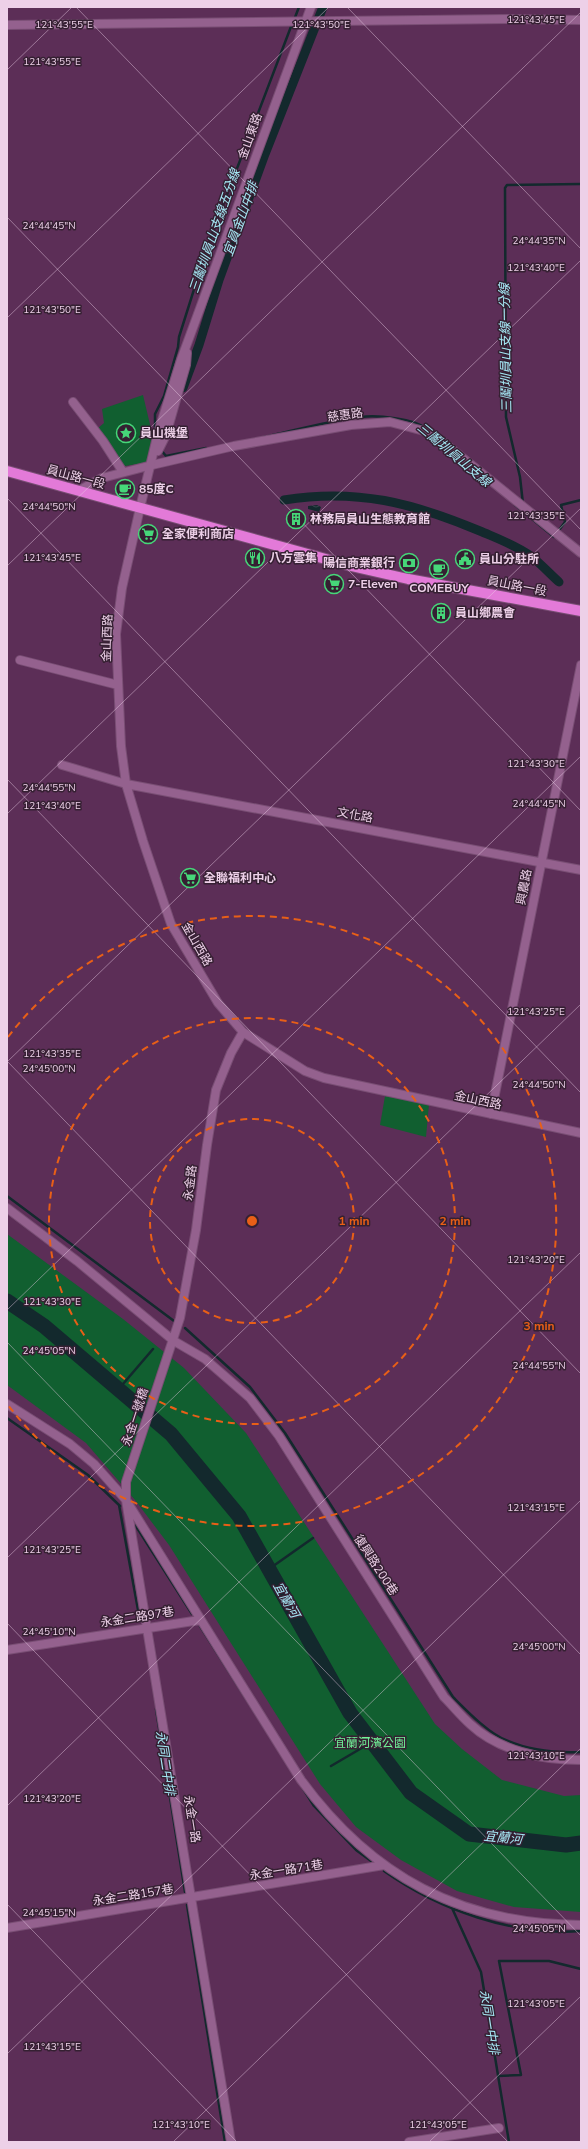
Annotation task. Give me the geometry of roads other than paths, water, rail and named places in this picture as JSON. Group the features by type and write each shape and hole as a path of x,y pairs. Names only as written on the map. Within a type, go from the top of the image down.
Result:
{"main road":[{"name":"員山路一段","path":"7,472 351,566 581,611"}],"street":[{"name":"金山東路","path":"140,508 152,465 158,433 188,341 312,7"},
{"path":"7,25 506,19 581,20"},
{"path":"73,402 103,441 123,472"},
{"name":"慈惠路","path":"78,491 102,478 234,446 351,425 390,422 424,431 444,443 581,553"},
{"name":"金山西路","path":"140,508 122,588 116,634 121,746 126,784 171,924 218,1003 243,1032 305,1071 324,1078 581,1133"},
{"path":"20,660 118,685"},
{"name":"興農路","path":"491,1114 581,665"},
{"name":"文化路","path":"62,765 126,784 262,811 581,870"},
{"name":"永金路","path":"166,1360 174,1340 190,1266 216,1090 243,1032"},
{"name":"復興路200巷","path":"7,1208 77,1261 174,1340 205,1359 250,1398 279,1436 444,1697 470,1725 504,1746 538,1757 581,1760"},
{"name":"永金一號橋","path":"126,1500 126,1482 166,1360"},
{"path":"7,1404 70,1444 94,1464 126,1500 301,1780 316,1801 350,1837 384,1865 436,1896 472,1910 508,1919 548,1925 581,1925"},
{"name":"永金一路","path":"126,1500 148,1627 231,2142"},
{"name":"永金二路97巷","path":"7,1650 200,1620"},
{"name":"永金一路71巷","path":"192,1898 384,1865"},
{"name":"永金二路157巷","path":"7,1928 192,1898"},
{"path":"409,2142 499,2128"}],"water":[{"path":"317,505 321,507 319,512 308,509 308,506"}],"waterway":[{"name":"三鬮圳員山支線五分線","path":"294,20 299,7"},
{"name":"宜員金山中排","path":"183,388 199,345 219,280 265,154 323,7"},
{"name":"三鬮圳員山支線五分線","path":"155,433 155,414 164,396 178,347 179,337 209,242 292,24"},
{"name":"三鬮圳員山支線一分線","path":"523,504 520,477 506,417 505,188 507,185 581,184"},
{"name":"三鬮圳員山支線","path":"264,437 312,426 368,416 405,420 421,425 426,429"},
{"name":"三鬮圳員山支線","path":"161,450 166,456 206,448"},
{"path":"284,500 336,496 360,497 384,500 408,506 455,521 507,542 526,553 559,582"},
{"name":"三鬮圳員山支線","path":"515,505 554,537 565,522 561,505 581,500"},
{"path":"7,1196 174,1321"},
{"name":"宜蘭河","path":"7,1301 44,1326 171,1434 239,1516 350,1713 411,1793 469,1834 566,1845 581,1843"},
{"path":"185,1328 250,1387 285,1433 453,1697 486,1728 501,1738 526,1747 544,1751 581,1752"},
{"path":"123,1384 153,1349"},
{"path":"7,1418 88,1475 120,1506"},
{"name":"永同二中排","path":"119,1505 140,1621"},
{"path":"132,1520 192,1614"},
{"path":"269,1569 313,1538"},
{"path":"200,1626 314,1806 356,1850 371,1861"},
{"name":"永同二中排","path":"156,1709 185,1892"},
{"path":"331,1766 372,1742"},
{"path":"384,1871 428,1898 478,1918 529,1929 581,1931"},
{"name":"永同二中排","path":"187,1905 225,2142"},
{"name":"永同一中排","path":"452,1908 481,1972 509,2142"},
{"path":"498,2076 521,2075 499,1961 549,1961 581,1969"}],"place":[{"name":"員山機堡","path":"126,433"},
{"name":"85度C","path":"125,489"},
{"name":"林務局員山生態教育館","path":"296,519"},
{"name":"全家便利商店","path":"148,534"},
{"name":"八方雲集","path":"255,558"},
{"name":"員山分駐所","path":"465,559"},
{"name":"陽信商業銀行","path":"409,563"},
{"name":"COMEBUY","path":"439,569"},
{"name":"7-Eleven","path":"334,584"},
{"name":"員山鄉農會","path":"441,613"},
{"name":"全聯福利中心","path":"190,878"}],"park label":[{"name":"宜蘭河濱公園","path":"370,1743"}]}
